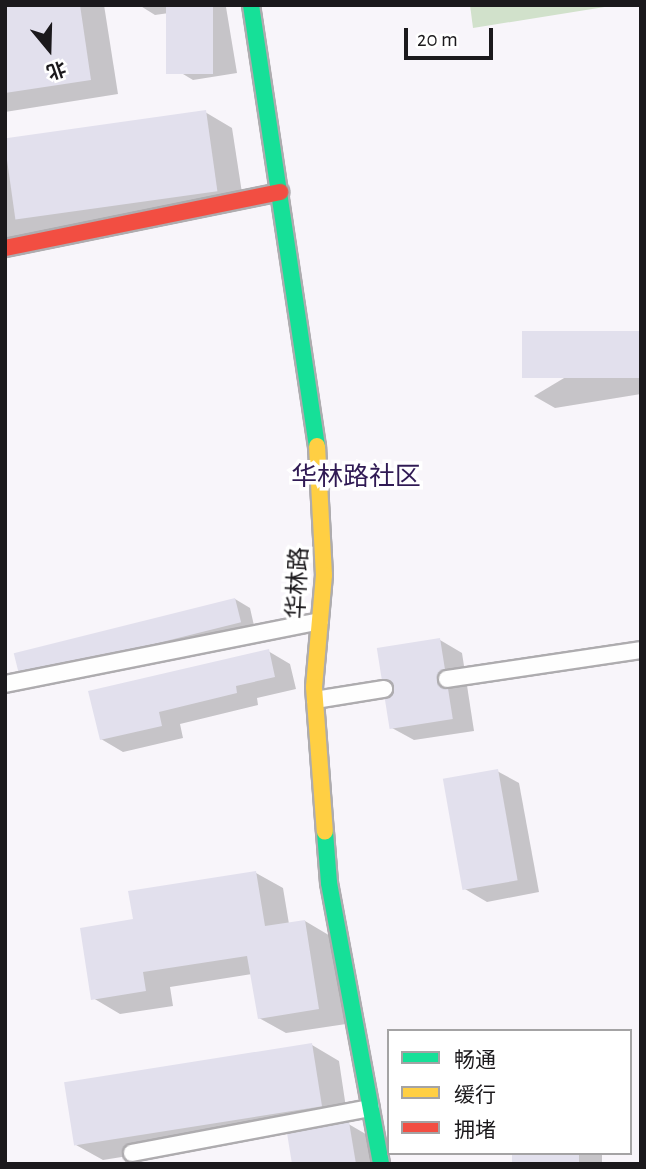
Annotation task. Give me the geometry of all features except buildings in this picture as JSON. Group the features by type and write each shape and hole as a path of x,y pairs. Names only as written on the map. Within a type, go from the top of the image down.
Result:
{"street":[{"name":"华林路","path":"251,5 316,429 324,516 315,700 329,883 381,1164"},
{"path":"5,248 280,192"}],"lane":[{"path":"5,684 320,621"},
{"path":"447,679 641,650"},
{"path":"315,700 384,689"},
{"path":"132,1153 371,1108"}],"green space":[{"path":"470,5 617,5 473,28"}],"traffic: fast":[{"path":"251,5 317,446"},
{"path":"325,832 329,883 381,1164"}],"traffic: slow":[{"path":"317,446 324,575 314,687 325,832"}],"traffic: jam":[{"path":"5,248 280,192"}],"district":[{"name":"华林路社区","path":"356,478"}]}
